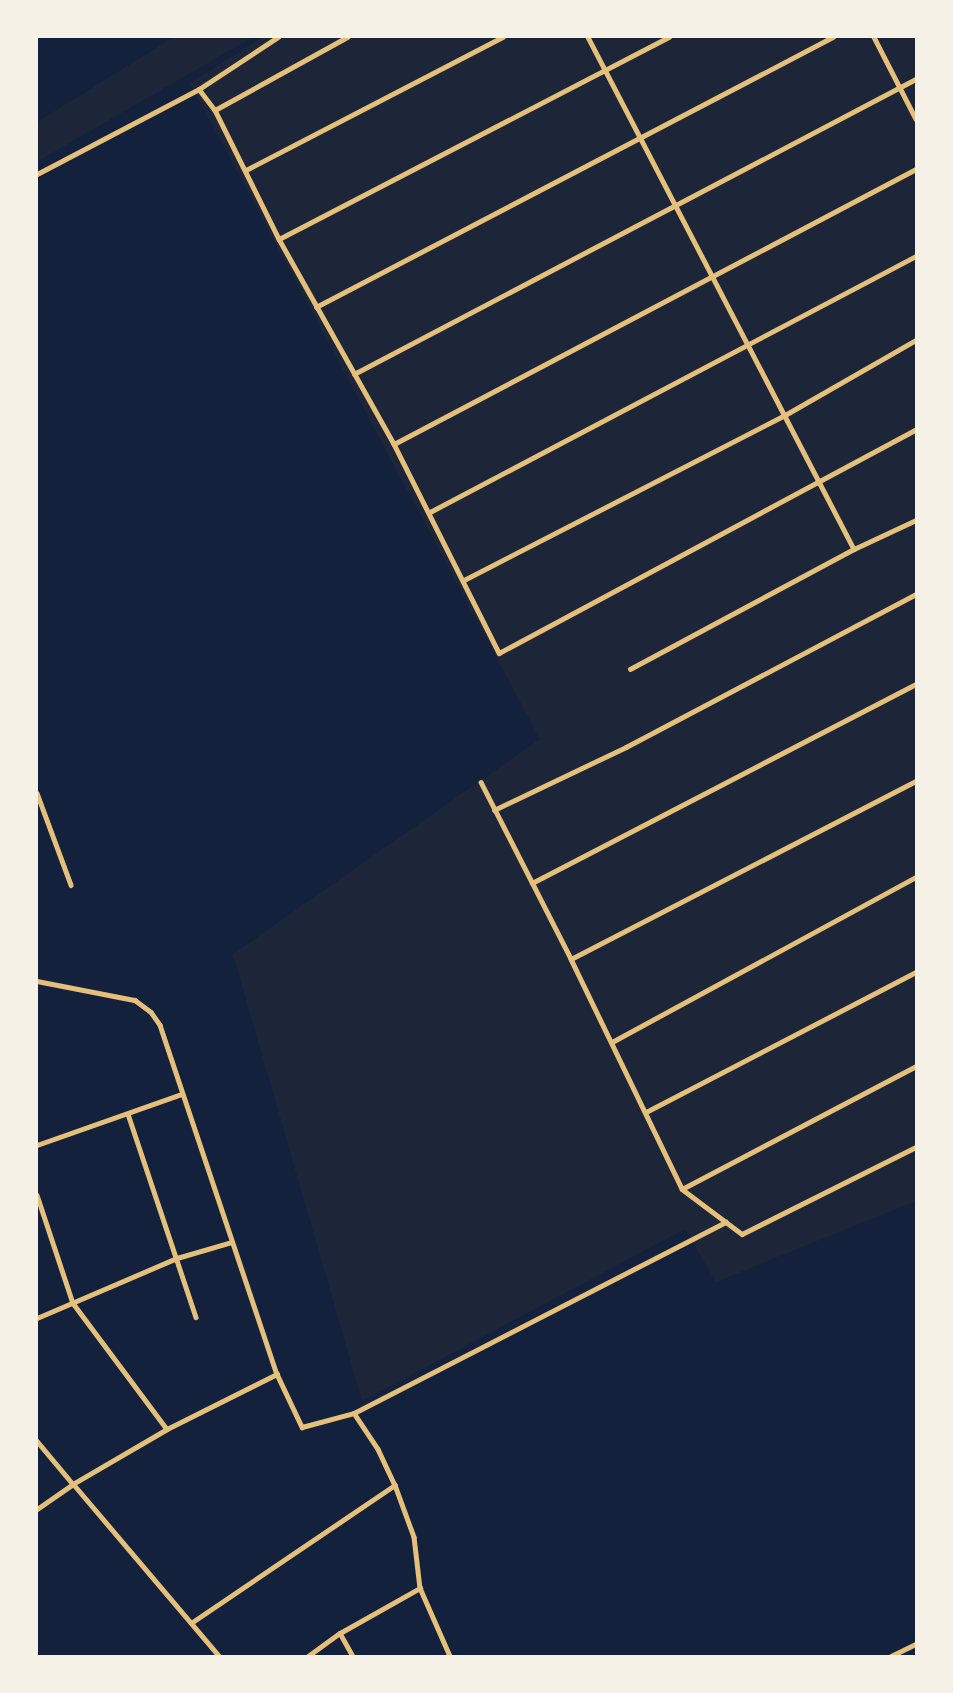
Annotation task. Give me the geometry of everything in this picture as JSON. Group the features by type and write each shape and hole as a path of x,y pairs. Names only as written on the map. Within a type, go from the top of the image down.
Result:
{"main road":[{"path":"37,174 199,89 278,37"},
{"path":"37,1509 73,1484 219,1656"}],"street":[{"path":"215,110 347,37"},
{"path":"246,170 503,37"},
{"path":"588,37 854,549"},
{"path":"279,239 669,37"},
{"path":"316,307 833,37"},
{"path":"873,37 916,119"},
{"path":"354,374 916,79"},
{"path":"199,89 215,110 279,239 394,443 499,653 822,483 916,429"},
{"path":"394,443 711,274 916,169"},
{"path":"430,512 916,256"},
{"path":"464,580 785,415 916,340"},
{"path":"630,669 854,549 916,520"},
{"path":"494,810 626,747 916,594"},
{"path":"532,883 916,684"},
{"path":"572,959 916,781"},
{"path":"481,782 572,959 682,1189 742,1234 916,1147"},
{"path":"37,793 71,885"},
{"path":"612,1042 916,877"},
{"path":"646,1112 916,972"},
{"path":"37,981 135,1000 151,1012 160,1025 277,1374 302,1427 354,1413 726,1222"},
{"path":"682,1189 916,1066"},
{"path":"37,1145 182,1094"},
{"path":"128,1114 196,1317"},
{"path":"37,1195 73,1303 167,1429"},
{"path":"37,1318 177,1258 232,1242"},
{"path":"37,1441 73,1484 167,1429 277,1374"},
{"path":"354,1413 378,1449 395,1485 414,1537 420,1588 450,1656"},
{"path":"191,1623 395,1485"},
{"path":"308,1656 340,1633 420,1588"},
{"path":"340,1633 353,1656"},
{"path":"891,1656 916,1644"}],"shaded area":[{"path":"174,37 253,37 38,161 37,122"},
{"path":"263,37 916,37 916,1201 716,1282 685,1229 362,1401 233,954 540,739 190,83"}]}
